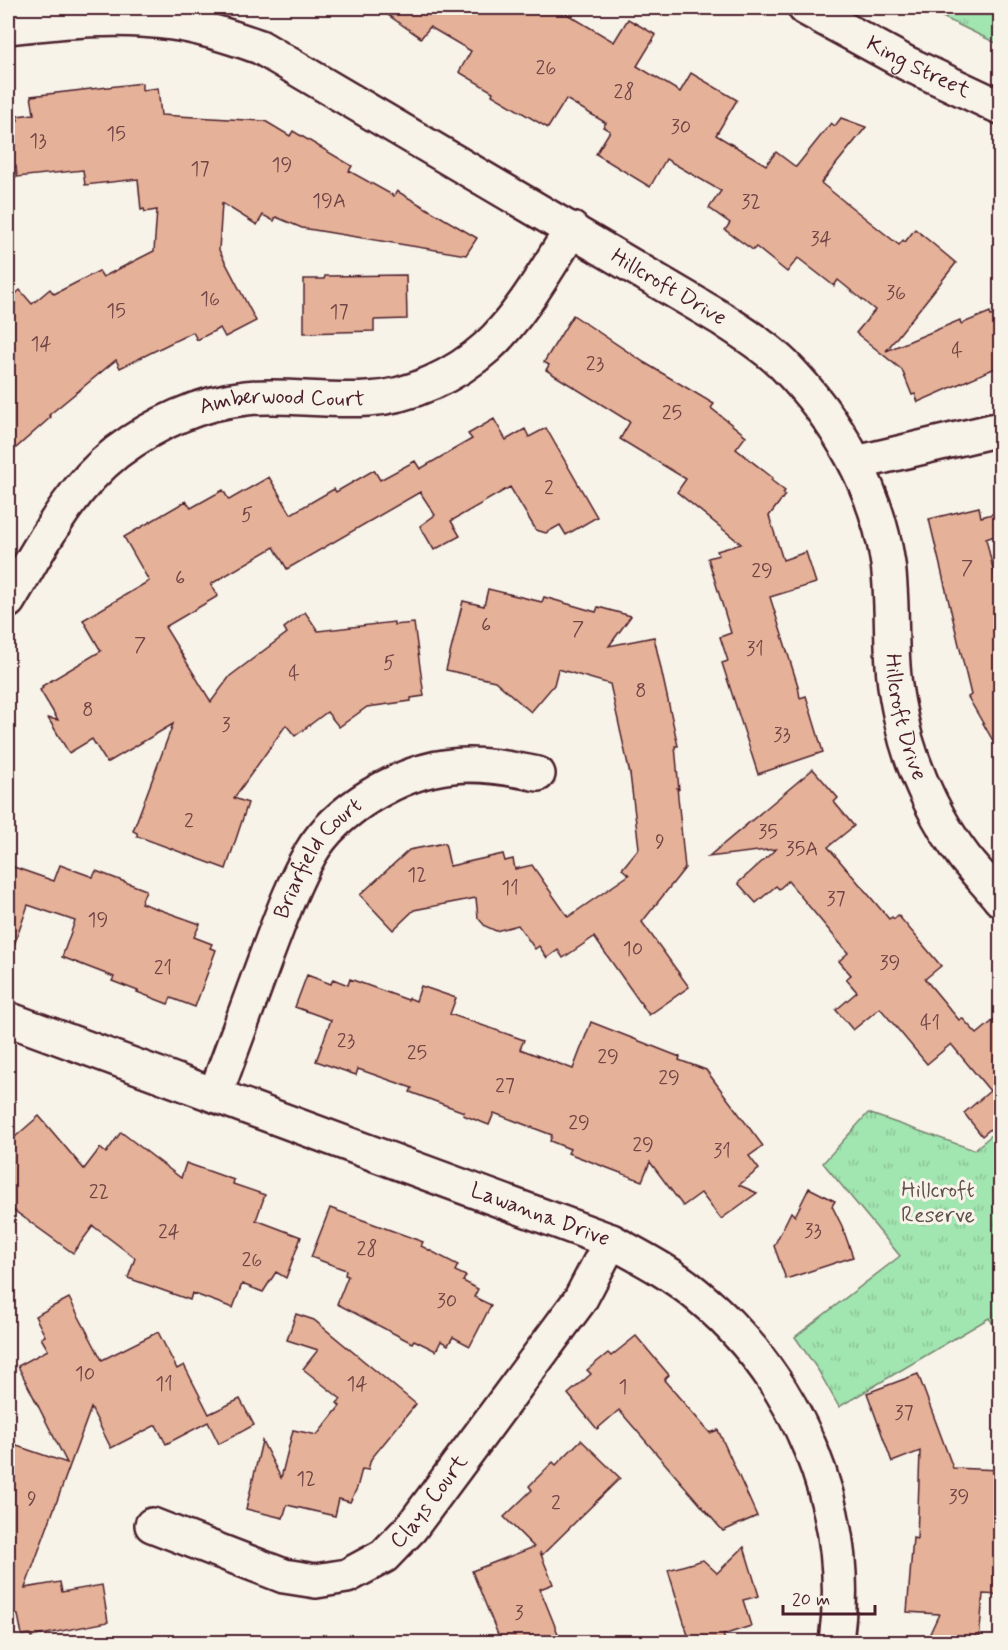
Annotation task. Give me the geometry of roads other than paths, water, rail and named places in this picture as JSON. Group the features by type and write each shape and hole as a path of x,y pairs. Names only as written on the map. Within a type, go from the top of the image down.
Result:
{"street":[{"name":"King Street","path":"805,8 906,63 1000,107"},
{"name":"Hillcroft Drive","path":"8,27 109,19 142,19 174,23 218,33 260,47 722,319 754,340 783,364 819,405 839,433 856,463 879,523 888,563 894,678 907,741 921,782 940,819 964,857 1000,899"},
{"name":"Amberwood Court","path":"8,601 78,489 116,453 138,438 187,412 214,403 271,396 369,399 407,391 441,379 471,360 503,329 531,292 572,229"},
{"path":"856,463 1000,429"},
{"name":"Briarfield Court","path":"215,1095 292,889 311,852 344,814 396,782 442,768 496,766 538,774"},
{"name":"Lawanna Drive","path":"8,1019 611,1241 656,1265 696,1294 756,1354 777,1382 807,1440 828,1497 835,1532 840,1596 836,1642"},
{"name":"Clays Court","path":"152,1525 284,1576 315,1581 347,1576 384,1556 411,1527 580,1300 611,1241"}],"park label":[{"name":"Hillcroft Reserve","path":"938,1204"}]}
